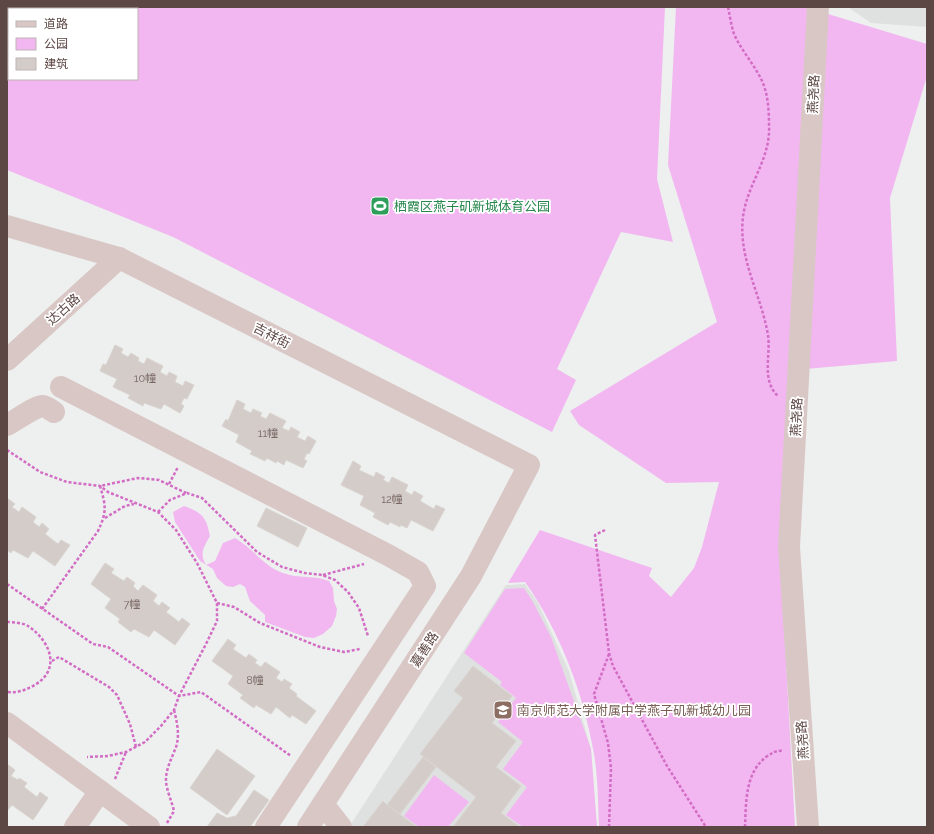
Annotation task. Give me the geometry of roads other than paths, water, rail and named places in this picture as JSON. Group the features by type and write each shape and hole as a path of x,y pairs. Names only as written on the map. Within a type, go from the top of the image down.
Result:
{"street":[{"name":"燕尧路","path":"808,827 789,547 818,7"},
{"name":"吉祥街","path":"7,226 119,258 529,465"},
{"name":"达古路","path":"7,360 119,258"},
{"path":"61,387 388,555 418,572 425,586 266,827"},
{"path":"7,425 20,419 36,406 42,406 54,412"},
{"name":"嘉善路","path":"308,827 471,576 529,465"},
{"path":"7,723 149,827"},
{"path":"75,827 108,797"},
{"path":"323,804 341,827"}],"place":[{"name":"栖霞区燕子矶新城体育公园","path":"380,206"},
{"name":"南京师范大学附属中学燕子矶新城幼儿园","path":"503,710"}]}
